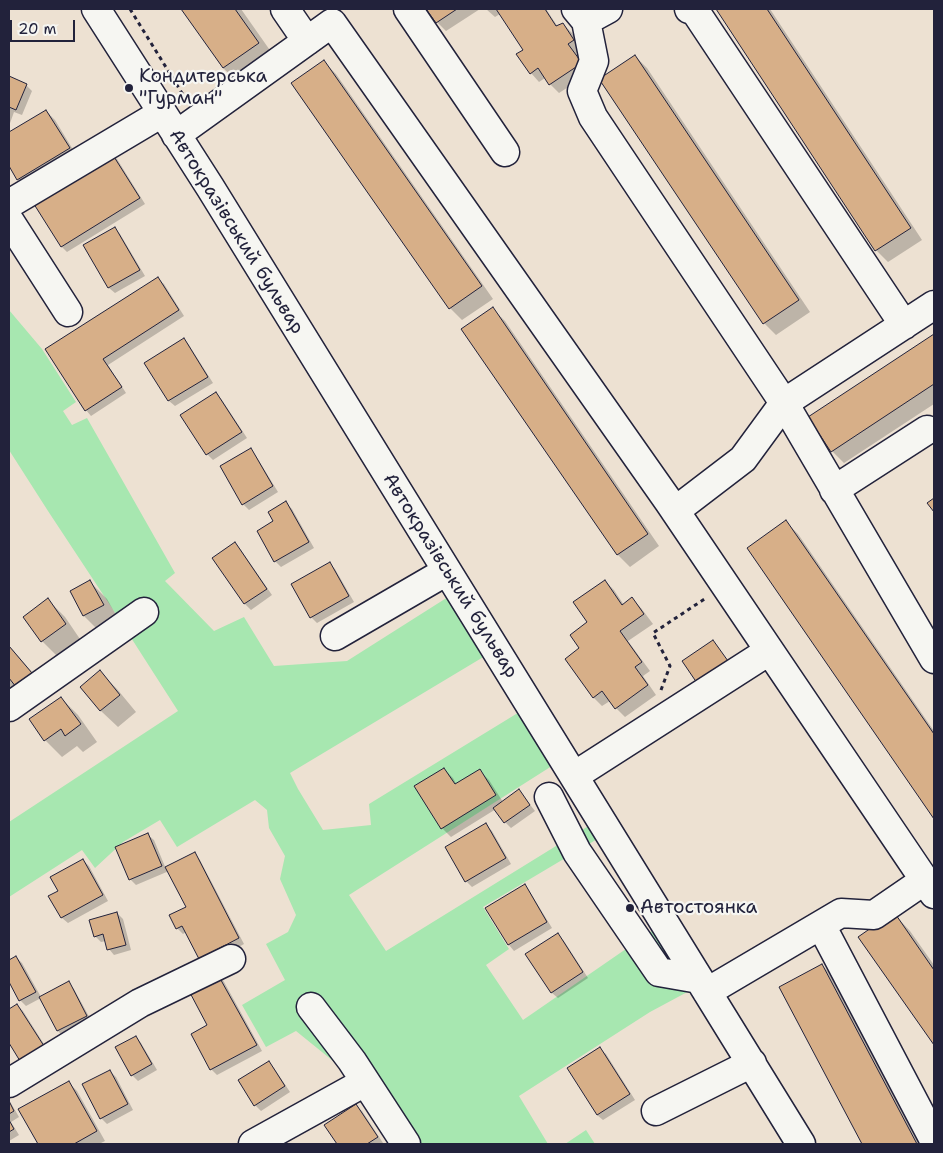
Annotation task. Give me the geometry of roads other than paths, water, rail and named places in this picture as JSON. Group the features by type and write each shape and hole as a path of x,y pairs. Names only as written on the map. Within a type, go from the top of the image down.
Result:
{"street":[{"name":"Автокразівський бульвар","path":"96,9 162,112 802,1144"},
{"path":"286,9 307,41"},
{"path":"408,9 505,152"},
{"path":"689,9 695,11 904,325"},
{"path":"590,13 594,61 582,91 593,117 784,403 934,658"},
{"path":"176,135 307,41 338,16 929,887 874,915 841,913 703,986 659,972 576,852 549,797"},
{"path":"9,204 162,112"},
{"path":"9,220 68,312"},
{"path":"675,512 743,459 784,403 934,305"},
{"path":"834,490 927,430"},
{"path":"335,636 447,571"},
{"path":"9,707 144,612"},
{"path":"574,776 769,651"},
{"path":"821,925 934,1140"},
{"path":"9,1083 140,1003 231,960"},
{"path":"311,1008 352,1061 406,1144"},
{"path":"656,1111 752,1063"},
{"path":"253,1144 365,1082"}],"place":[{"name":"Кондитерська \"Гурман\"","path":"129,88"},
{"name":"Автостоянка","path":"630,908"}]}
